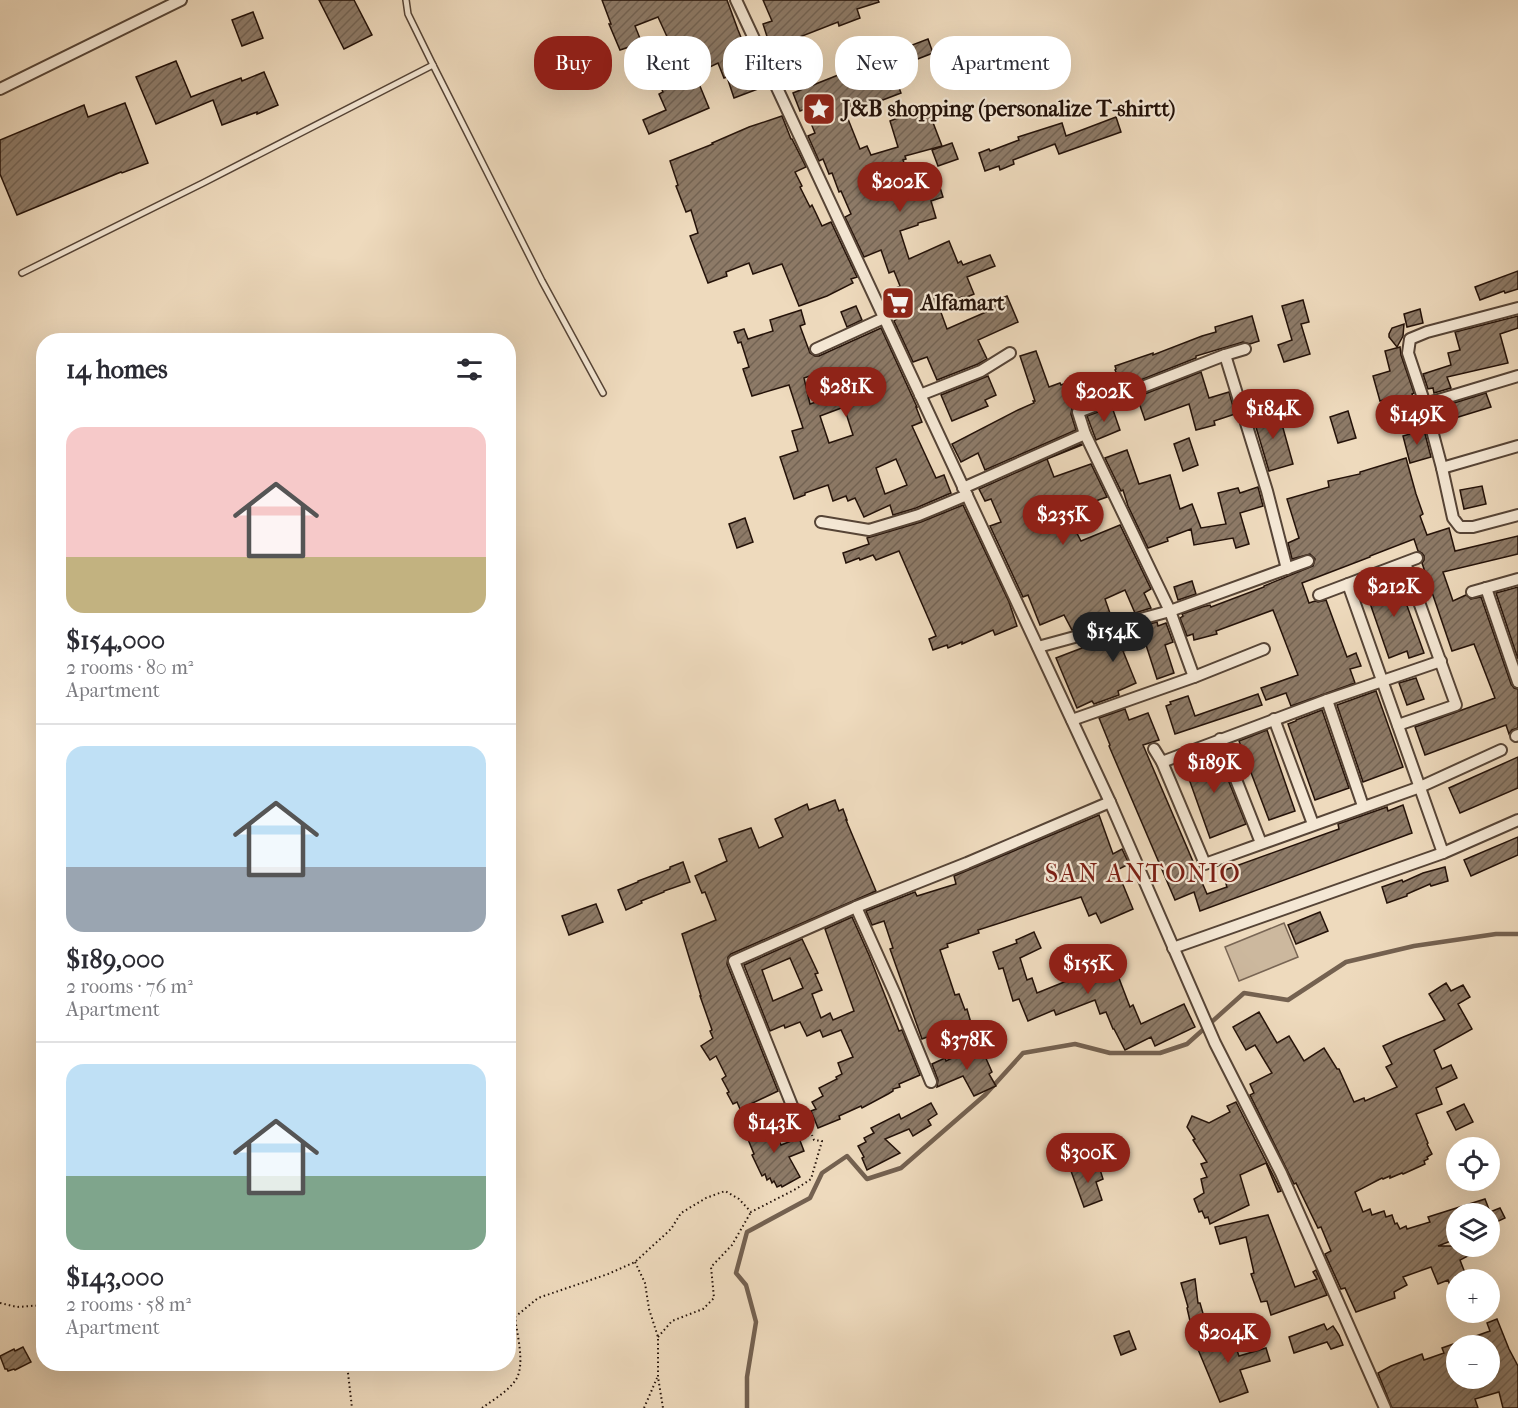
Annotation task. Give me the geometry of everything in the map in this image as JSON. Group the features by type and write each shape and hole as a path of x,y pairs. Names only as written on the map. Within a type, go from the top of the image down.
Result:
{"street":[{"path":"0,89 181,0"},
{"path":"736,0 1110,802 1215,1042 1281,1173 1384,1408"},
{"path":"1518,308 1427,332 1410,339 1408,353 1425,404 1453,518 1460,527 1473,527 1518,515"},
{"path":"816,349 884,318"},
{"path":"1194,677 1170,611 1085,434 1078,412 1245,349"},
{"path":"920,395 981,371 1010,353"},
{"path":"1225,355 1268,491 1287,569"},
{"path":"1425,404 1518,376"},
{"path":"821,522 869,530 919,515 1085,434"},
{"path":"1442,468 1518,446"},
{"path":"1319,595 1417,558"},
{"path":"1038,647 1170,611 1308,561"},
{"path":"1398,725 1456,705 1405,563"},
{"path":"1472,592 1518,579"},
{"path":"1347,584 1443,853"},
{"path":"1485,588 1518,682"},
{"path":"1072,720 1263,650"},
{"path":"1162,762 1274,719 1441,661"},
{"path":"1327,700 1363,806"},
{"path":"1274,719 1313,824"},
{"path":"1220,739 1261,843"},
{"path":"1154,749 1162,762 1205,864 1420,787 1501,750"},
{"path":"801,1128 734,961 856,907 1110,802"},
{"path":"1173,948 1443,853 1518,820"},
{"path":"856,907 931,1082"}],"lane":[{"path":"406,0 408,14 433,65 542,281 603,393"},
{"path":"22,273 433,65"}],"path":[{"path":"658,1337 672,1322 702,1309 714,1298 711,1267 732,1245 751,1212 812,1179 822,1141 814,1140 810,1130 801,1128"},
{"path":"516,1316 538,1298 609,1274 634,1262 671,1228 681,1213 706,1198 724,1191 739,1199 751,1212"},
{"path":"634,1262 645,1283 649,1309 658,1337 658,1377 663,1408"},
{"path":"0,1303 17,1307 36,1306"},
{"path":"482,1408 516,1380 521,1366 516,1325"},
{"path":"348,1371 352,1408"},
{"path":"644,1408 658,1377"}],"shaded area":[{"path":"1284,923 1298,957 1239,981 1225,947"}],"building":[{"path":"319,0 354,0 372,35 344,49"},
{"path":"602,0 727,0 740,36 723,36 723,76 718,63 711,66 711,36 667,36 658,17 635,26 639,36 624,36 624,49 620,50 609,24 611,24"},
{"path":"763,0 878,0 879,2 857,9 860,18 839,26 838,22 802,36 767,36 763,24 772,21"},
{"path":"253,12 263,38 242,46 232,20"},
{"path":"928,39 930,54 918,59 918,43"},
{"path":"176,61 191,97 264,72 278,105 222,125 213,100 156,124 136,77"},
{"path":"835,76 835,90 900,90 901,93 846,114 860,149 867,146 871,155 898,147 890,121 927,107 942,146 905,156 906,159 903,160 913,189 938,181 943,197 931,201 936,218 900,231 909,259 949,241 958,263 961,261 963,265 990,255 995,266 967,277 974,294 939,307 947,329 986,312 984,306 1007,296 1018,322 978,340 987,359 937,380 927,357 913,362 894,321 897,319 886,293 900,286 894,271 889,273 881,250 864,257 845,217 851,214 832,173 829,174 823,159 819,161 808,136 815,133 805,109 800,111 793,93 801,90 823,90 823,81"},
{"path":"662,90 702,90 709,108 649,134 643,120 666,110 659,94 663,92"},
{"path":"731,90 755,90 734,98"},
{"path":"125,103 148,163 17,215 0,174 0,140 84,105 88,117"},
{"path":"782,116 806,167 795,172 802,186 800,187 822,226 831,222 857,277 851,279 853,283 827,296 799,306 782,264 753,274 749,263 726,272 727,276 708,283 690,236 698,233 691,210 686,212 670,161 749,127"},
{"path":"1116,117 1121,132 1059,154 1055,144 1013,160 1014,164 1000,170 999,166 985,171 979,153 989,149 990,151 1019,140 1018,137 1062,123 1066,136"},
{"path":"952,143 958,159 938,166 932,150"},
{"path":"1518,271 1518,289 1505,293 1504,291 1480,300 1475,287"},
{"path":"1303,300 1309,322 1301,324 1310,354 1284,362 1278,345 1292,340 1282,306"},
{"path":"856,306 862,320 847,327 841,312"},
{"path":"1420,309 1423,323 1407,327 1404,314"},
{"path":"801,310 805,324 800,326 810,353 815,356 881,328 922,422 912,426 936,478 944,475 951,493 893,515 890,505 864,517 855,498 848,501 846,496 833,501 828,485 794,499 780,457 798,451 792,431 803,428 789,385 752,396 743,369 749,367 741,342 738,343 734,332 744,329 748,339 773,331 770,320","holes":["830,369 840,394 810,404 804,378","844,407 853,435 829,443 820,416","896,459 907,485 885,494 876,468"]},
{"path":"1252,316 1259,341 1250,344 1243,342 1196,356 1196,358 1123,387 1115,370 1115,366 1153,353 1153,355 1216,332 1215,327"},
{"path":"1518,316 1518,328 1500,334 1508,363 1447,377 1451,388 1434,393 1433,388 1428,389 1423,374 1451,365 1448,353 1460,350 1455,332"},
{"path":"1404,324 1403,336 1397,347 1389,334 1392,328"},
{"path":"1400,347 1414,393 1413,398 1399,403 1397,396 1380,401 1373,376 1390,371 1385,351"},
{"path":"1036,351 1049,387 1090,374 1092,379 1101,375 1107,393 1072,408 1071,414 1076,430 985,470 978,453 961,462 952,444 1034,403 1020,356"},
{"path":"1201,372 1209,398 1229,392 1235,414 1214,421 1215,425 1196,430 1189,404 1145,420 1137,397"},
{"path":"988,376 996,395 985,400 988,406 952,421 941,395"},
{"path":"1486,393 1491,407 1442,422 1438,408"},
{"path":"1112,407 1120,430 1096,440 1087,416"},
{"path":"1278,410 1293,464 1269,471 1253,417"},
{"path":"1348,411 1356,438 1338,443 1330,417"},
{"path":"1424,430 1431,457 1410,463 1403,436"},
{"path":"1189,438 1198,465 1183,471 1174,444"},
{"path":"1081,444 1082,445 1047,459"},
{"path":"1127,450 1139,484 1170,475 1180,509 1192,504 1201,528 1226,524 1218,493 1238,488 1240,493 1258,487 1263,506 1240,513 1249,544 1236,548 1233,538 1194,545 1191,529 1148,548 1123,490 1121,491 1105,458"},
{"path":"1406,458 1427,535 1449,528 1455,551 1518,536 1518,554 1443,572 1453,601 1466,595 1471,599 1481,597 1511,684 1518,689 1518,728 1509,734 1506,725 1425,755 1415,727 1495,698 1474,644 1452,651 1422,563 1424,556 1418,551 1414,539 1302,583 1309,603 1326,600 1347,657 1356,653 1361,666 1350,669 1355,683 1291,706 1286,693 1266,700 1261,688 1298,675 1273,610 1216,631 1217,634 1194,640 1193,634 1187,636 1180,618 1182,614 1210,605 1211,607 1313,566 1315,559 1310,554 1292,559 1288,543 1299,538 1287,499 1329,487 1328,481 1360,474 1360,472"},
{"path":"1047,459 1054,477 1091,464 1107,497 1090,503 1092,507 1068,516 1081,541 1120,525 1151,589 1144,593 1151,608 1135,613 1125,590 1105,599 1112,619 1072,630 1064,615 1040,625 1028,595 1023,597 990,526 1001,522 991,499 985,501 979,489"},
{"path":"1482,486 1486,504 1464,509 1460,490"},
{"path":"963,505 1009,602 1017,626 995,635 993,630 962,644 962,642 948,648 947,645 933,650 929,639 936,636 899,551 876,560 873,555 846,563 843,553 869,544 867,538 921,522"},
{"path":"745,518 753,542 737,548 729,524"},
{"path":"1396,575 1424,653 1409,658 1407,651 1389,658 1364,586"},
{"path":"1192,581 1196,594 1178,600 1174,587"},
{"path":"1518,587 1518,659 1496,593"},
{"path":"1157,622 1158,626 1166,623 1173,642 1165,645 1174,673 1157,679 1146,645 1123,651 1136,683 1118,691 1119,695 1094,704 1092,701 1077,708 1056,658 1082,648 1080,643"},
{"path":"1416,678 1424,699 1407,705 1399,683"},
{"path":"1376,691 1403,767 1363,782 1337,705"},
{"path":"1258,694 1262,705 1175,734 1166,706 1171,704 1170,702 1188,696 1195,716"},
{"path":"1125,709 1129,720 1148,713 1159,740 1143,745 1207,894 1227,887 1222,871 1339,829 1338,824 1387,807 1388,811 1403,805 1412,833 1200,911 1194,892 1175,900 1109,746 1099,718"},
{"path":"1322,710 1349,788 1315,800 1288,724"},
{"path":"1267,730 1295,811 1269,820 1239,741"},
{"path":"1216,750 1246,824 1210,838 1183,762"},
{"path":"1518,757 1518,788 1460,813 1449,788"},
{"path":"835,800 839,811 843,809 876,891 728,957 727,964 778,1091 740,1109 737,1102 733,1104 727,1093 729,1092 722,1079 726,1076 716,1056 710,1060 701,1046 713,1038 710,1031 712,1030 682,934 716,920 705,892 702,893 695,876 727,861 719,839 751,828 759,848 783,837 775,819 807,804 809,810"},
{"path":"1099,815 1113,854 1122,849 1129,864 1117,870 1133,909 1101,923 1096,913 1089,916 1081,897 978,930 979,933 947,944 948,947 940,950 955,995 959,994 971,1023 922,1039 890,949 893,948 884,921 872,925 866,911 915,892 917,896 956,884 954,876"},
{"path":"1518,837 1518,855 1471,876 1464,860"},
{"path":"683,862 690,882 641,901 642,903 626,910 618,890"},
{"path":"1445,867 1448,881 1431,886 1430,884 1387,903 1382,887"},
{"path":"596,904 603,922 569,935 562,916"},
{"path":"1320,912 1328,931 1296,944 1288,925"},
{"path":"852,917 899,1031 902,1030 920,1075 899,1084 900,1087 862,1108 861,1106 839,1116 840,1119 818,1128 811,1111 816,1109 812,1102 823,1096 819,1088 842,1074 838,1063 853,1057 841,1030 823,1037 820,1030 807,1036 800,1022 770,1031 744,965 802,939 818,973 815,974 822,990 812,994 821,1018 830,1013 833,1020 854,1011 825,929","holes":["790,958 803,988 773,1001 762,970"]},
{"path":"1034,932 1041,948 1020,958 1027,980 1032,978 1037,993 1084,974 1078,958 1107,947 1130,1007 1133,1005 1141,1024 1184,1004 1195,1027 1155,1046 1151,1037 1125,1050 1106,1012 1100,1014 1095,1000 1056,1015 1054,1010 1028,1021 1019,999 1013,1001 1003,968 999,969 993,952 1017,943 1016,940"},
{"path":"1446,983 1451,991 1463,985 1470,997 1458,1004 1472,1029 1434,1050 1442,1069 1451,1065 1457,1078 1436,1088 1442,1104 1416,1114 1432,1154 1424,1161 1425,1164 1403,1174 1382,1178 1355,1192 1363,1212 1370,1209 1372,1215 1384,1211 1386,1217 1392,1215 1395,1224 1397,1223 1400,1229 1430,1222 1428,1217 1446,1211 1446,1243 1438,1246 1446,1246 1446,1257 1466,1257 1460,1260 1463,1269 1446,1269 1446,1281 1438,1284 1431,1267 1403,1277 1407,1285 1394,1292 1395,1298 1356,1312 1345,1288 1341,1289 1325,1254 1331,1251 1321,1227 1318,1228 1296,1183 1294,1184 1250,1095 1254,1093 1250,1084 1272,1073 1255,1045 1246,1050 1233,1027 1259,1012 1277,1043 1289,1036 1304,1061 1324,1048 1339,1069 1354,1102 1364,1098 1365,1101 1397,1087 1386,1067 1392,1064 1383,1046 1445,1020 1429,994"},
{"path":"980,1045 992,1072 989,1074 996,1086 974,1096 963,1076 937,1087 938,1080 932,1064 945,1058 946,1061"},
{"path":"1236,1102 1281,1191 1278,1192 1266,1163 1240,1175 1249,1205 1210,1224 1208,1217 1205,1218 1202,1211 1199,1212 1194,1199 1204,1193 1201,1179 1207,1177 1201,1164 1207,1162 1187,1127 1192,1116 1209,1123 1230,1112 1227,1106"},
{"path":"931,1103 937,1114 928,1120 931,1125 913,1136 909,1129 885,1139 900,1153 867,1170 858,1146 866,1142 864,1138 874,1133 871,1128 899,1114 901,1119"},
{"path":"1464,1104 1473,1122 1456,1130 1447,1112"},
{"path":"771,1121 781,1145 799,1138 804,1151 789,1157 800,1177 782,1187 781,1185 777,1187 770,1178 767,1180 765,1174 762,1176 745,1132"},
{"path":"1098,1163 1103,1179 1096,1182 1102,1200 1084,1207 1071,1171"},
{"path":"1485,1199 1487,1203 1472,1203"},
{"path":"1500,1208 1505,1218 1500,1220"},
{"path":"1268,1215 1295,1287 1317,1279 1313,1272 1316,1270 1327,1295 1271,1315 1267,1301 1261,1302 1251,1274 1254,1273 1246,1237 1220,1244 1215,1227"},
{"path":"1195,1279 1198,1303 1200,1303 1204,1317 1200,1318 1202,1328 1196,1329 1193,1320 1190,1321 1181,1283"},
{"path":"1487,1323 1499,1323 1518,1366 1518,1408 1503,1408 1499,1392 1475,1399 1478,1408 1392,1408 1378,1373 1422,1354 1424,1360 1444,1353 1442,1348 1446,1347 1446,1389 1500,1389 1500,1335 1479,1335 1490,1331"},
{"path":"1324,1324 1327,1330 1333,1326 1343,1345 1331,1349 1327,1342 1294,1353 1289,1337"},
{"path":"1229,1328 1239,1356 1266,1348 1270,1361 1240,1370 1248,1392 1220,1402 1197,1347 1207,1343 1205,1338"},
{"path":"1129,1331 1136,1349 1121,1355 1114,1336"},
{"path":"23,1347 31,1362 15,1370 5,1369 0,1356"}],"waterway":[{"path":"747,1408 747,1377 756,1322 746,1285 736,1273 747,1232 810,1198 822,1173 847,1156 867,1179 901,1168 985,1095 1023,1053 1075,1044 1110,1053 1160,1053 1187,1044 1244,993 1288,1000 1346,962 1414,946 1496,934 1518,934"}],"place":[{"name":"J&B shopping (personalize T-shirtt)","path":"819,109"},
{"name":"Alfamart","path":"898,303"}],"district":[{"name":"SAN ANTONIO","path":"1143,873"}]}
